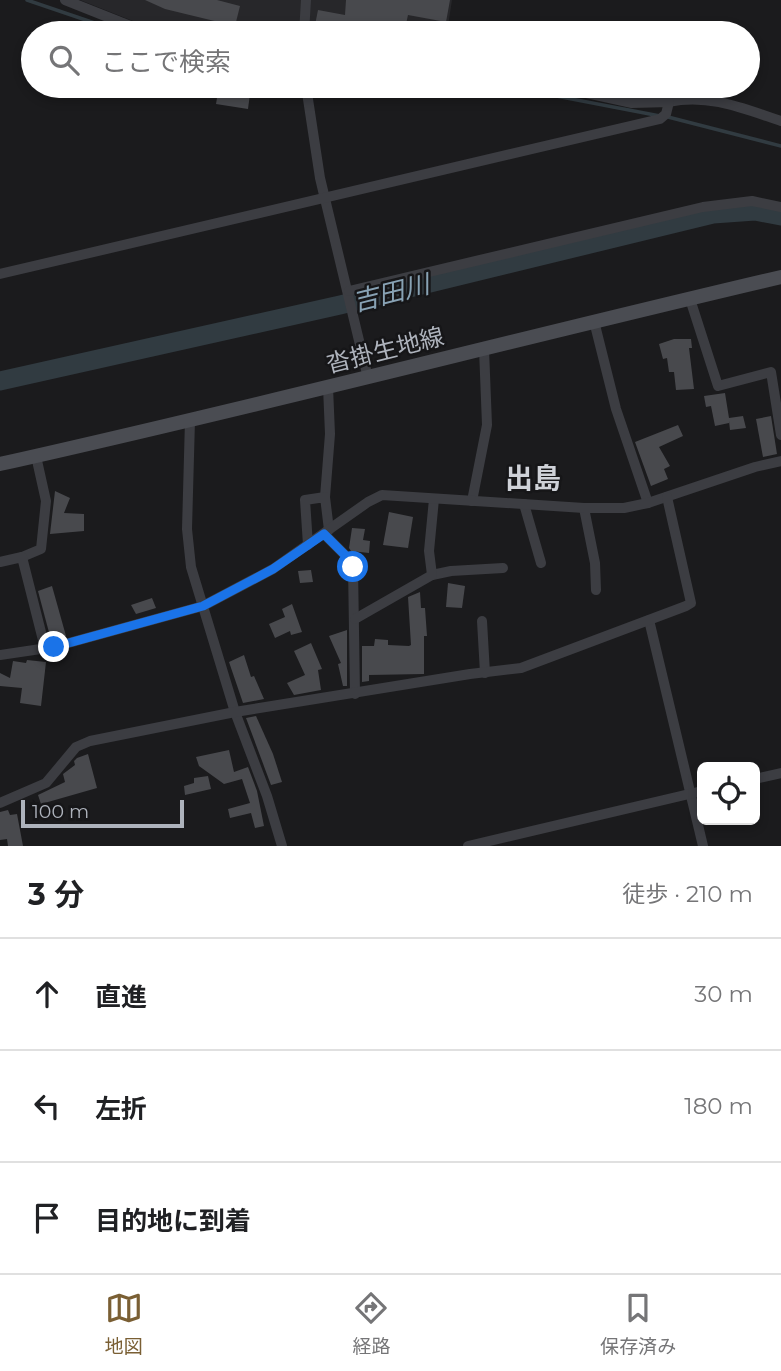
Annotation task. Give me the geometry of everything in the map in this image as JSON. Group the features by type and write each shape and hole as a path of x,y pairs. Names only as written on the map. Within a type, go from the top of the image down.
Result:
{"main road":[{"name":"沓掛生地線","path":"0,464 781,277"}],"street":[{"path":"65,0 118,21"},
{"path":"305,21 306,0"},
{"path":"308,98 325,198 368,378"},
{"path":"609,98 632,103 707,99 781,121"},
{"path":"0,274 660,119 666,114 669,102"},
{"path":"349,291 703,207 752,201 781,207"},
{"path":"690,299 718,386 771,372 781,435"},
{"path":"594,321 616,409 648,503"},
{"path":"472,501 486,425 484,349"},
{"path":"328,387 330,434 325,497 326,532 353,567 355,694"},
{"path":"190,420 187,529 191,567 235,712 267,796 282,846"},
{"path":"0,562 22,558 41,549 46,501 36,456"},
{"path":"0,655 45,648 203,606 273,569 382,495 584,508 624,508 781,461"},
{"path":"308,545 305,500 325,497"},
{"path":"2,799 46,783 76,747 90,741 235,712 521,668 691,603 667,497"},
{"path":"432,575 429,551 434,499"},
{"path":"524,504 541,563"},
{"path":"584,508 595,564 596,590"},
{"path":"22,558 45,648"},
{"path":"355,619 432,575 451,571 503,568"},
{"path":"649,620 703,846"},
{"path":"482,621 485,673"},
{"path":"760,778 781,773"},
{"path":"468,846 697,792"}],"shaded area":[{"path":"80,0 452,0 449,21 133,21"}],"building":[{"path":"145,0 217,0 240,6 236,21 214,21 165,9"},
{"path":"346,0 450,0 446,21 408,15 407,21 316,21 318,10 345,15"},
{"path":"217,98 249,98 248,109 216,104"},
{"path":"674,339 691,339 692,348 689,348 694,389 676,390 674,372 669,372 667,358 663,359 659,344"},
{"path":"725,393 729,418 743,416 746,428 730,430 729,421 715,426 711,406 706,407 704,396"},
{"path":"771,416 777,454 763,457 756,419"},
{"path":"678,425 683,436 659,447 670,466 664,469 668,479 651,486 635,442"},
{"path":"55,491 70,498 64,513 84,514 84,531 50,534"},
{"path":"389,512 413,517 408,548 383,545"},
{"path":"352,528 365,529 363,540 370,541 369,553 351,551 349,548"},
{"path":"311,570 313,582 300,583 298,571"},
{"path":"448,583 465,586 462,608 446,607"},
{"path":"52,586 66,636 51,640 38,591"},
{"path":"420,592 421,608 425,608 427,636 424,636 424,674 369,675 369,681 362,682 362,646 374,646 375,639 388,640 388,645 411,645 408,597"},
{"path":"152,598 156,608 136,614 131,605"},
{"path":"292,604 302,632 291,635 290,631 275,638 269,624 285,617 282,609"},
{"path":"347,630 347,686 343,686 338,664 341,663 329,636"},
{"path":"311,643 322,669 318,670 321,690 294,695 287,683 305,675 294,651"},
{"path":"244,655 251,677 254,676 264,699 243,703 229,662"},
{"path":"27,660 46,662 41,706 20,703 22,688 0,686 0,673 10,678 13,661 26,663"},
{"path":"256,716 282,782 271,785 246,718"},
{"path":"229,750 234,772 248,767 257,791 264,826 255,828 251,813 230,818 228,809 250,803 242,779 224,784 199,766 196,757"},
{"path":"88,754 97,788 41,804 38,795 65,782 63,774 75,765 77,758"},
{"path":"208,776 211,789 185,795 184,786 194,783 194,778"},
{"path":"8,810 10,815 17,814 23,846 8,846 7,839 0,840 0,812"}],"waterway":[{"path":"27,0 89,21"},
{"path":"566,98 660,116"},
{"path":"668,117 781,146"},
{"name":"吉田川","path":"0,381 340,305 713,214 755,211 781,216"}],"district":[{"name":"出島","path":"533,478"}],"route":[{"path":"54,647 203,606 273,569 324,534 353,567"}]}
